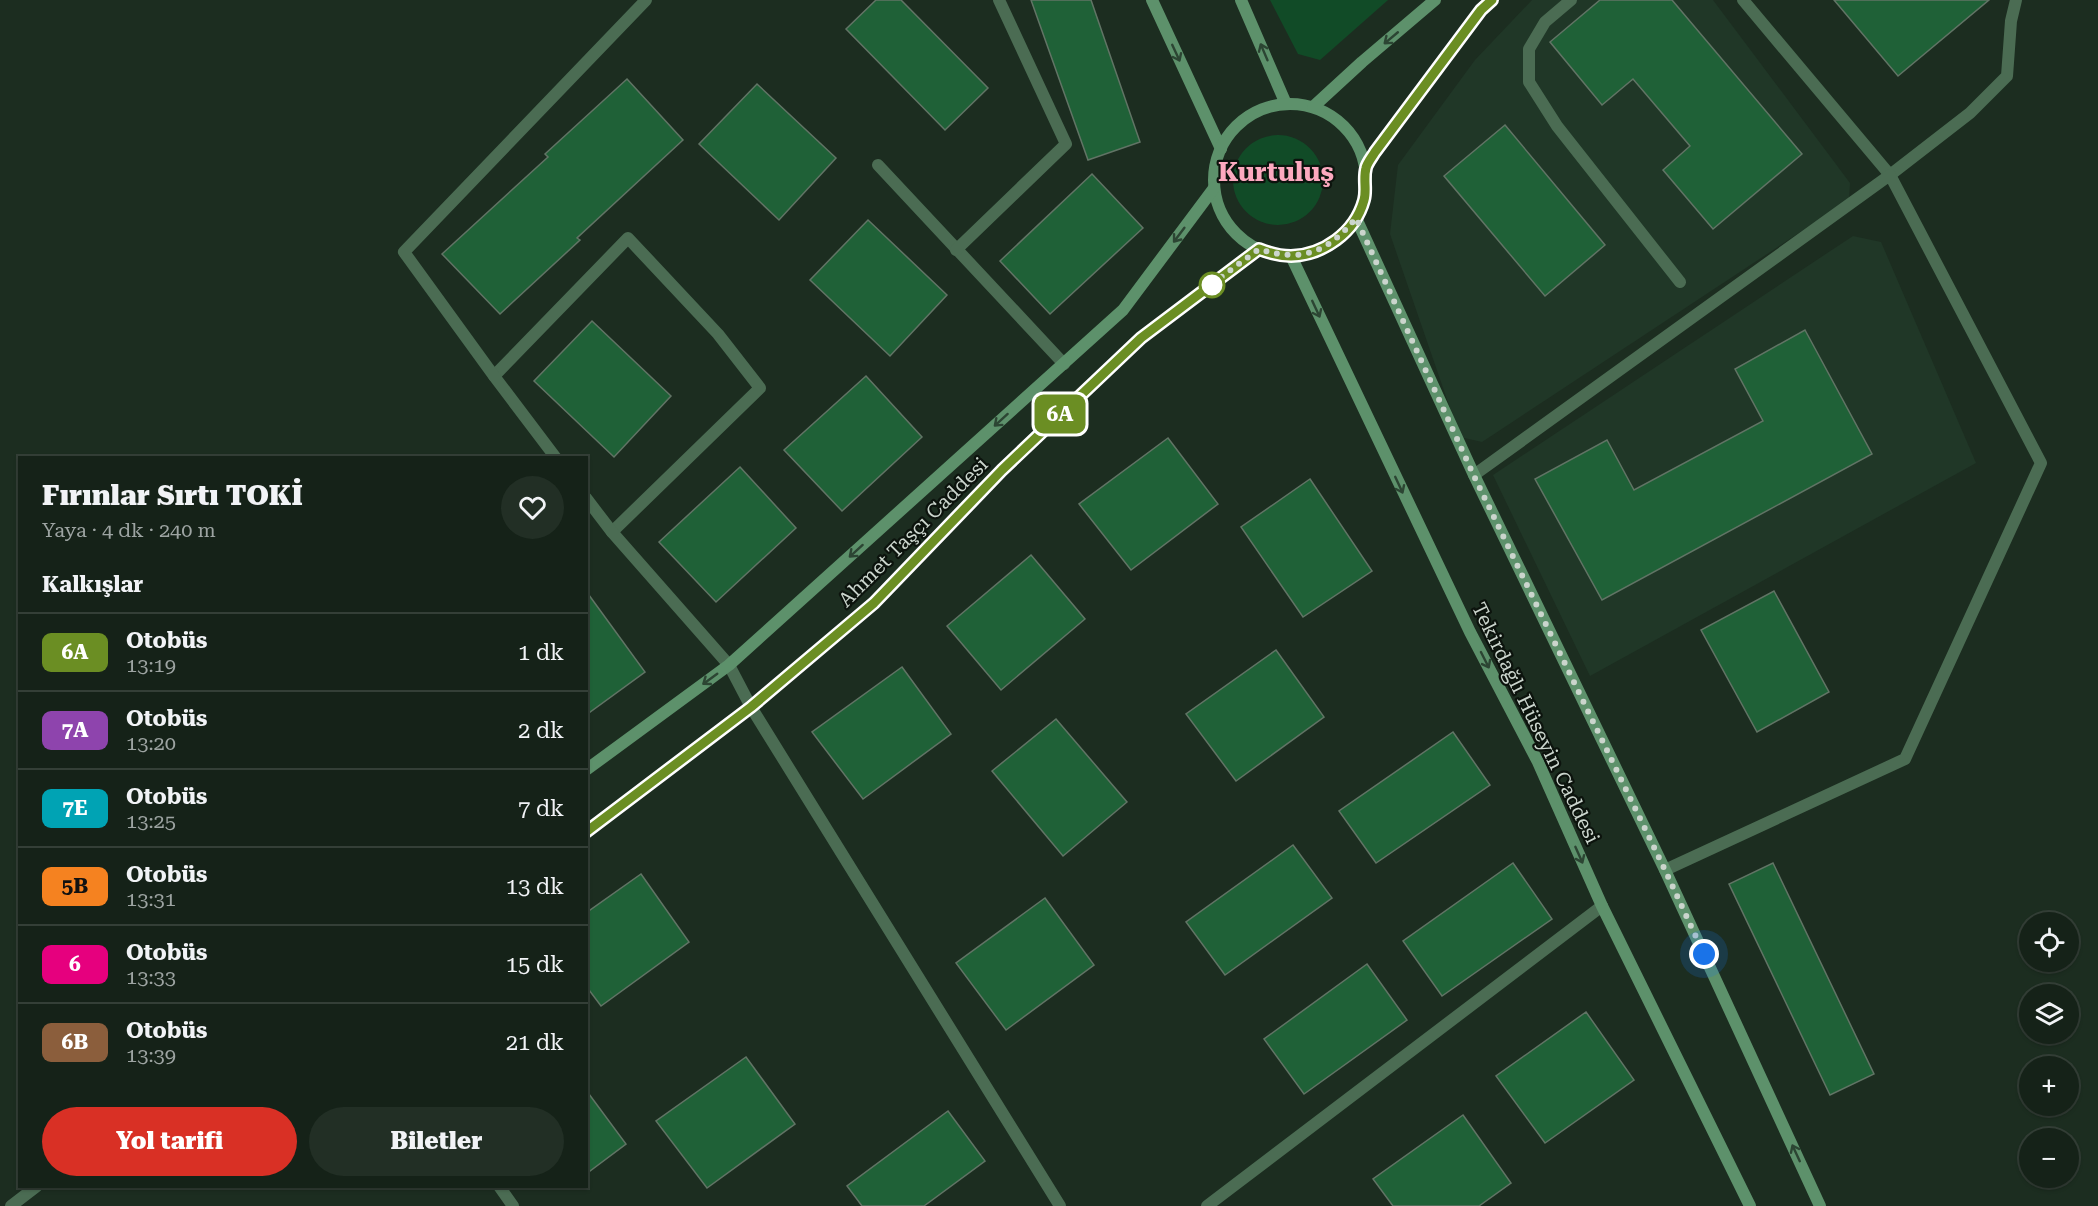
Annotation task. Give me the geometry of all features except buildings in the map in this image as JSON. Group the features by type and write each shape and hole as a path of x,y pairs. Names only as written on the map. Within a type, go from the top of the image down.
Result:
{"main road":[{"path":"1152,0 1221,149"},
{"path":"1240,0 1286,104"},
{"path":"1313,107 1435,0"},
{"path":"1366,168 1382,142 1481,10 1492,0"},
{"path":"1286,104 1313,107 1332,116 1348,130 1359,147 1366,168 1363,202 1356,218 1339,238 1316,251 1291,256 1275,255 1259,249 1237,235 1222,213 1214,188 1215,168 1221,149 1232,131 1247,117 1266,107 1286,104"},
{"name":"Ahmet Taşçı Caddesi","path":"588,769 729,665 1123,310 1214,188"},
{"path":"1356,218 1474,476 1665,870 1820,1206"},
{"name":"Ahmet Taşçı Caddesi","path":"588,830 751,707 874,603 1002,470 1141,338 1259,249"},
{"name":"Tekirdağlı Hüseyin Caddesi","path":"1291,256 1470,632 1538,762 1602,906 1750,1206"}],"street":[{"path":"554,456 404,252 646,0"},
{"path":"956,250 1066,144 999,0"},
{"path":"1571,0 1545,22 1529,49 1528,82 1557,126 1680,282"},
{"path":"1665,870 1905,759 2041,463 1890,175 1743,0"},
{"path":"1474,476 1890,175 1970,113 2007,76 2011,21 2016,0"},
{"path":"878,165 1064,364"},
{"path":"494,376 628,238 718,334 760,388 612,532"},
{"path":"588,501 612,532 729,665 751,707 1060,1206"},
{"path":"1207,1206 1602,906"},
{"path":"11,1206 34,1188"},
{"path":"500,1188 513,1206"}],"shaded area":[{"path":"1532,0 1713,0 1850,183 1849,200 1482,442 1460,437 1390,234 1398,165 1475,60"},
{"path":"1853,236 1881,242 1976,463 1590,676 1493,475"}],"green space":[{"path":"1270,0 1388,0 1320,60 1298,54"},
{"path":"1278,135 1295,138 1310,148 1320,163 1323,180 1320,197 1310,212 1295,222 1278,225 1261,222 1246,212 1236,197 1233,180 1236,163 1246,148 1261,138"}],"bus line":[{"name":"6A","path":"588,830 751,707 874,603 1002,470 1141,338 1259,249 1275,255 1291,256 1316,251 1339,238 1356,218 1363,202 1366,168 1375,152 1481,10 1492,0"}],"district":[{"name":"Kurtuluş","path":"1276,172"}],"route":[{"path":"1212,285 1208,287 1259,249 1275,255 1291,256 1316,251 1339,238 1356,218 1474,476 1704,954"}]}
